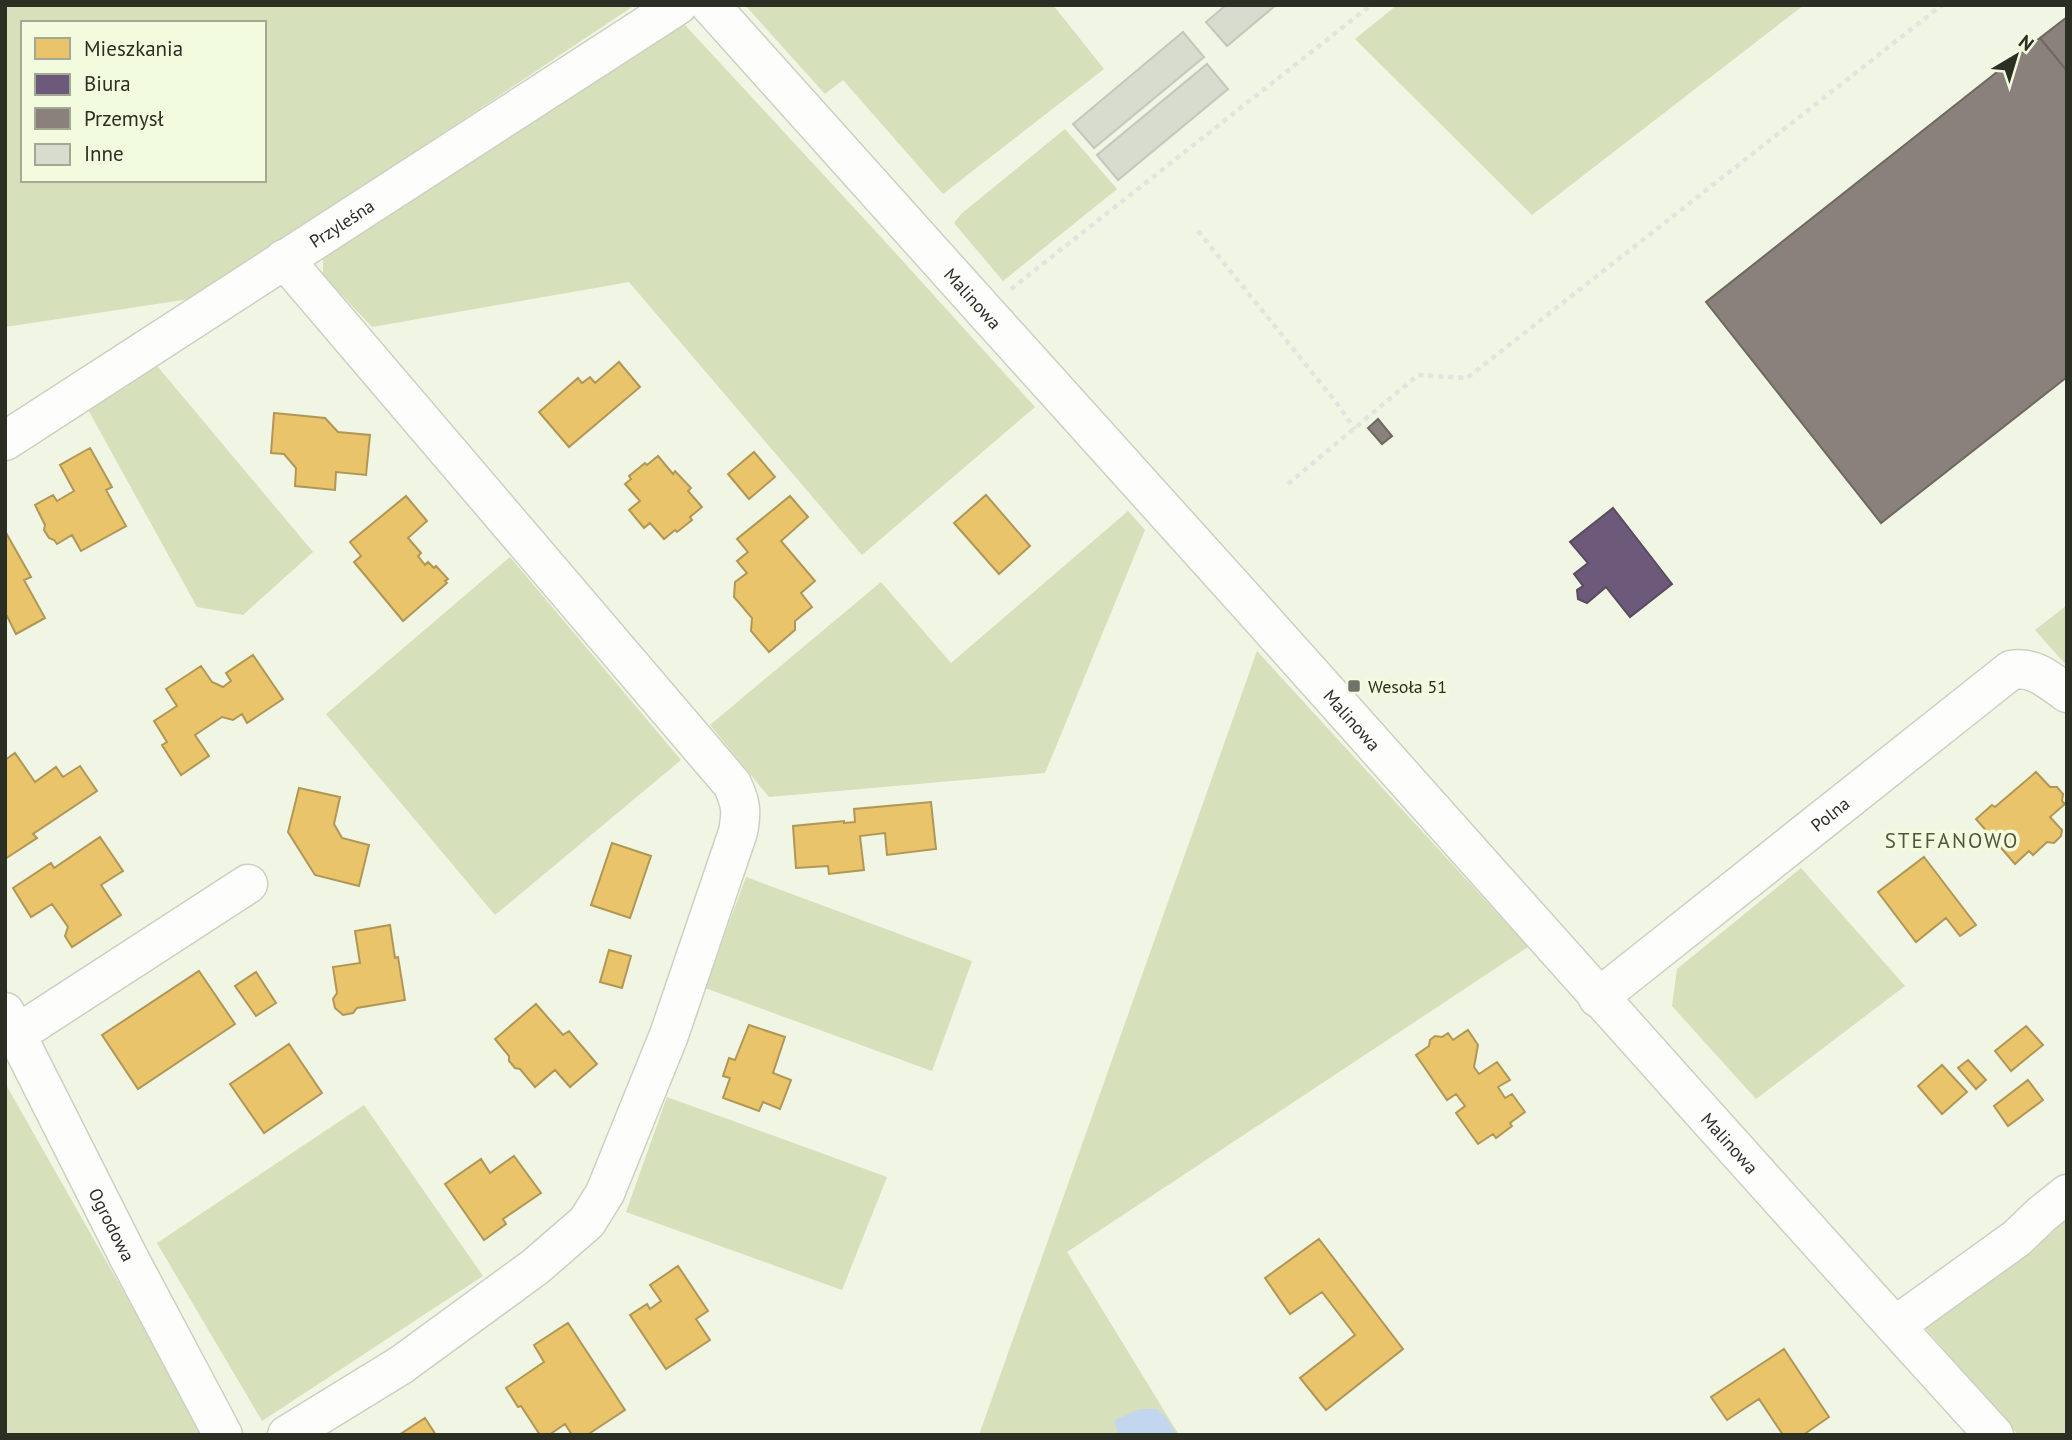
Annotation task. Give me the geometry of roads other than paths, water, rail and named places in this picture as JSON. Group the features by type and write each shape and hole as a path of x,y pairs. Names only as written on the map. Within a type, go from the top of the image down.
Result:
{"street":[{"name":"Przyleśna","path":"5,441 678,5"},
{"name":"Malinowa","path":"710,5 1254,610 1598,998 1994,1435"},
{"path":"284,259 732,784 740,800 742,814 670,1035 605,1193 594,1213 573,1236 535,1267 411,1358 288,1435"},
{"name":"Polna","path":"1598,998 2011,670 2022,668 2038,672 2067,693"},
{"path":"11,1023 248,884"},
{"name":"Ogrodowa","path":"11,1023 128,1256 223,1435"},
{"path":"1895,1326 2017,1238 2042,1213 2067,1194"}],"water":[{"path":"1140,1409 1157,1409 1166,1417 1177,1435 1118,1435 1115,1420"}],"place":[{"name":"Wesoła 51","path":"1354,686"}],"district":[{"name":"STEFANOWO","path":"1952,840"}]}
